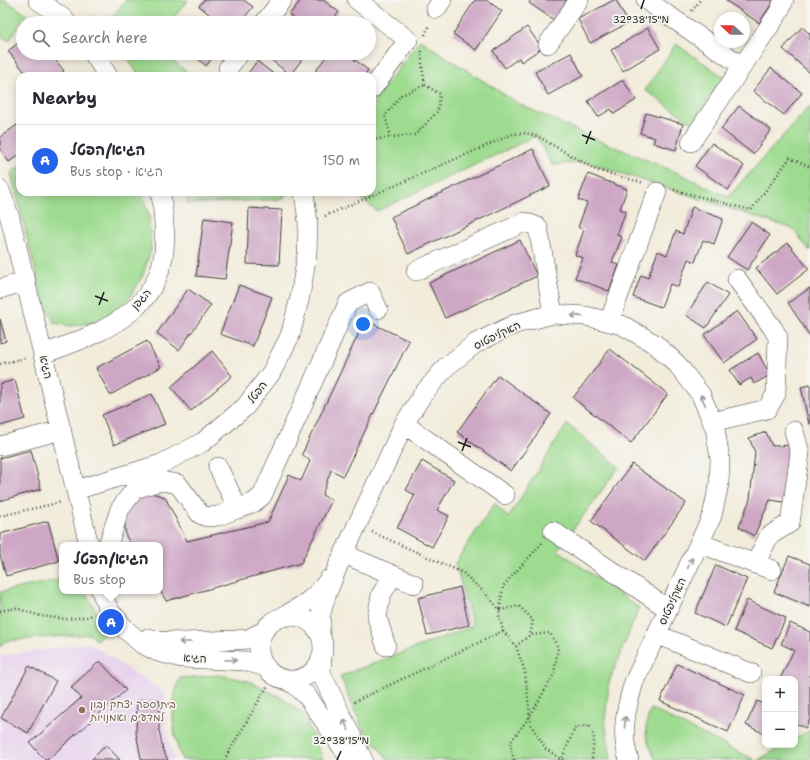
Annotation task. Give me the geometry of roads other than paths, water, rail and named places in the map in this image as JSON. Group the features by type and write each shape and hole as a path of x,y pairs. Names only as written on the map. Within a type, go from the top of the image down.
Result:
{"street":[{"path":"38,0 60,16"},
{"path":"269,16 282,0"},
{"path":"357,0 408,40 376,84"},
{"path":"548,44 579,0"},
{"path":"646,0 742,66"},
{"path":"691,142 779,12 784,0"},
{"path":"98,60 105,72"},
{"path":"228,68 234,60"},
{"path":"609,322 658,188"},
{"name":"הגיא","path":"0,190 10,218 26,281 88,542"},
{"name":"הגפן","path":"43,354 83,340 116,323 138,306 154,286 163,260 164,232 160,196"},
{"name":"הפטל","path":"77,494 161,464 203,442 245,407 271,373 290,336 300,297 307,254 308,223 305,196"},
{"path":"416,271 525,222 538,227 553,314"},
{"path":"712,422 767,409 776,394 778,337 737,280"},
{"path":"0,288 26,281"},
{"path":"109,542 120,509 134,488 161,481 178,484 200,514 207,517 218,516 238,509 253,503 262,496 348,303 370,292 378,309"},
{"name":"האקליפטוס","path":"320,632 323,607 341,560 404,424 423,394 446,367 476,343 515,324 553,314 586,316 622,326 655,344 676,364 700,395 714,428 720,459 719,484 712,516 634,682 626,706 624,735 626,752 629,760"},
{"path":"404,424 504,495"},
{"path":"0,446 62,430"},
{"path":"699,543 764,567 769,536 790,523 800,453 794,431"},
{"path":"218,466 238,509"},
{"path":"553,531 668,609"},
{"path":"341,560 393,575 414,584"},
{"name":"האקליפטוס","path":"281,617 305,605 324,586 341,560"},
{"path":"386,646 377,617 382,595 393,575"},
{"name":"הגיא","path":"102,594 109,610 129,633 142,644 158,652 182,658 244,661 275,674 295,685 307,696 351,760"},
{"path":"322,657 318,666 307,675 294,680 275,674 261,659 259,650 260,640 264,631 281,617 299,617 314,625 320,632 322,640 323,649 321,673 363,760"},
{"name":"הגיא","path":"129,633 159,641 184,642 248,639 264,631"},
{"path":"656,634 751,673"}],"place":[{"name":"הגיא/הפטל","path":"111,622"},
{"name":"בית ספר יצחק נבון למדעים ואמנויות","path":"82,710"}]}
